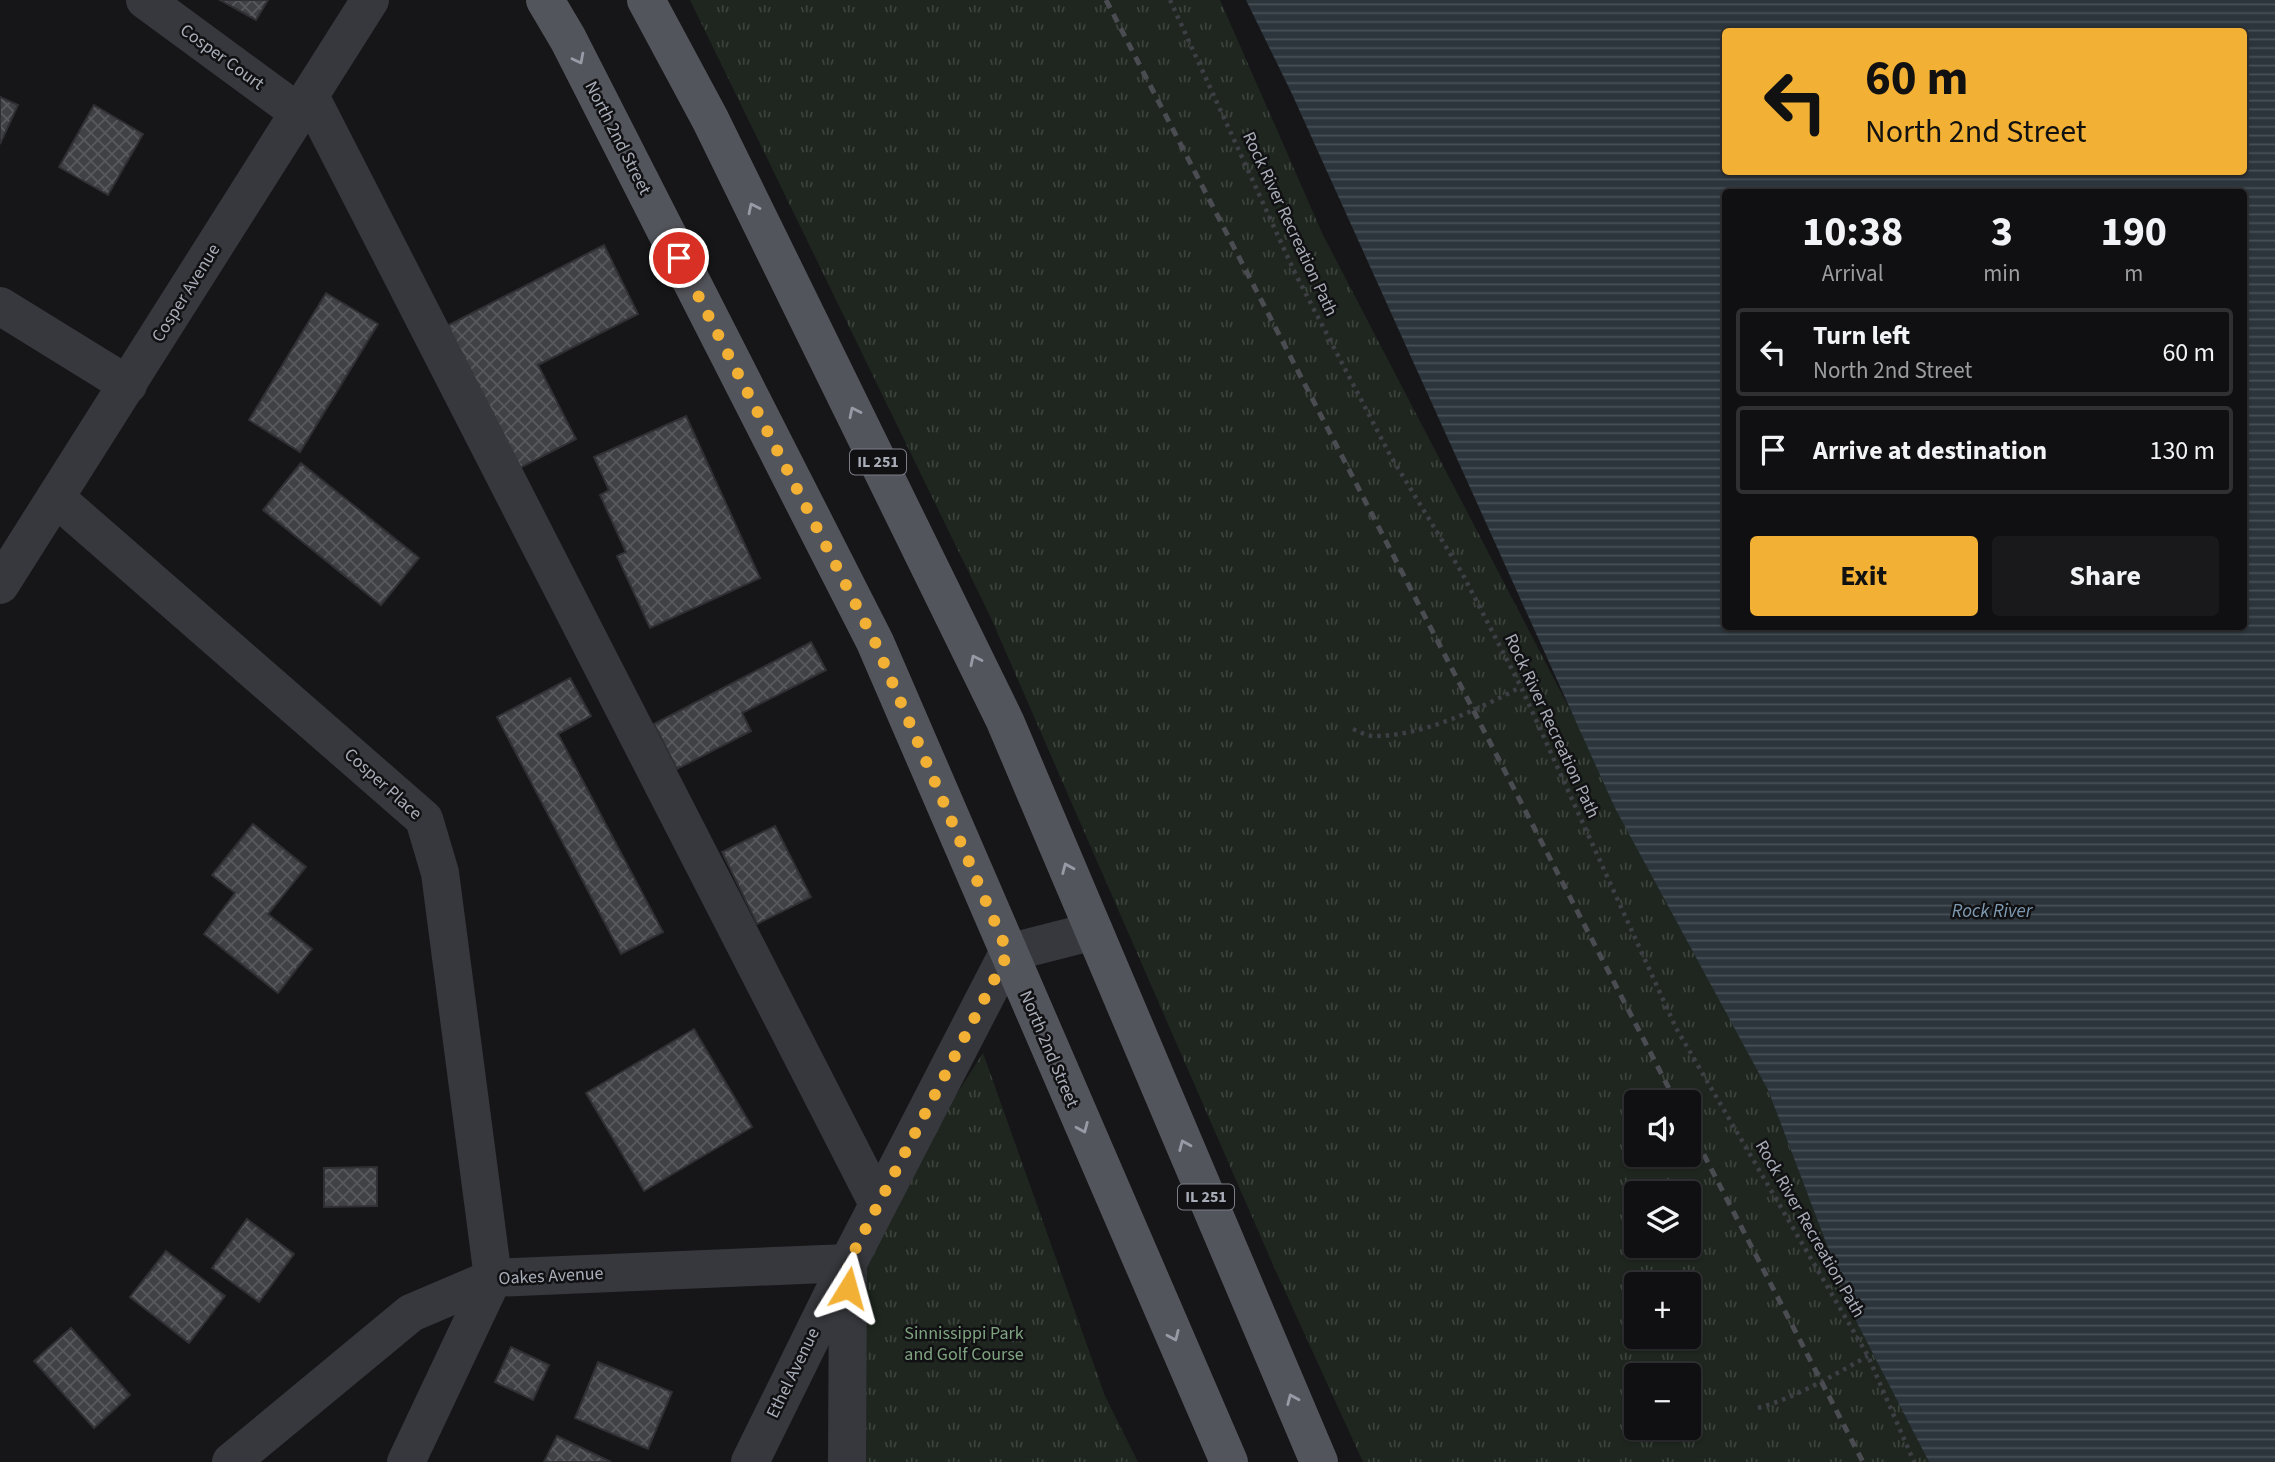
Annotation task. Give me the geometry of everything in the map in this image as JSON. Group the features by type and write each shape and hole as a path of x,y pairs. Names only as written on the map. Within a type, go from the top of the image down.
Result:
{"main road":[{"name":"North 2nd Street","path":"545,0 568,39 875,642 1229,1462"},
{"name":"IL 251","path":"646,0 710,119 1005,721 1319,1462"}],"street":[{"name":"Cosper Court","path":"145,0 304,105"},
{"name":"Cosper Avenue","path":"0,585 370,0"},
{"path":"304,105 878,1204"},
{"path":"0,306 128,384"},
{"name":"Cosper Place","path":"56,498 424,818 440,873 494,1278"},
{"path":"1008,953 1094,931"},
{"name":"Ethel Avenue","path":"750,1462 848,1263 1008,953"},
{"path":"847,1462 848,1263"},
{"name":"Oakes Avenue","path":"231,1462 411,1313 494,1278 848,1263"},
{"path":"405,1462 494,1278"}],"path":[{"name":"Rock River Recreation Path","path":"1170,0 1296,275 1390,455 1462,573 1521,687 1676,1028 1868,1356 1914,1462"},
{"path":"1353,729 1372,737 1436,724 1474,711 1521,687"},
{"path":"1758,1408 1780,1402 1822,1383 1868,1356"}],"green space":[{"path":"690,0 1220,0 1323,235 1768,1090 1855,1319 1929,1462 1363,1462 1274,1267 991,618"},
{"name":"Sinnissippi Park and Golf Course","path":"983,1053 1105,1396 1138,1462 847,1462 848,1263"}],"water":[{"name":"Rock River","path":"1246,0 2275,0 2275,1462 1929,1462 1855,1319 1768,1090 1615,808 1292,94"}],"building":[{"path":"220,0 268,0 256,20"},
{"path":"0,97 18,105 0,144"},
{"path":"94,105 143,134 108,195 59,167"},
{"path":"604,245 638,314 538,365 576,439 518,469 445,327"},
{"path":"326,293 378,324 300,452 249,420"},
{"path":"686,416 760,578 650,628 617,556 626,552 600,495 609,490 594,457"},
{"path":"301,463 419,558 381,605 263,510"},
{"path":"811,642 826,670 742,713 751,731 677,769 654,724"},
{"path":"570,678 591,716 558,734 663,932 621,954 497,717"},
{"path":"253,824 306,867 268,914 312,949 278,993 204,934 235,893 212,875"},
{"path":"775,826 811,897 757,924 722,852"},
{"path":"694,1029 752,1127 644,1191 586,1093"},
{"path":"377,1167 377,1206 324,1207 324,1168"},
{"path":"247,1219 294,1254 259,1302 212,1268"},
{"path":"166,1251 225,1296 189,1343 130,1297"},
{"path":"71,1328 130,1395 94,1428 34,1361"},
{"path":"511,1347 549,1365 533,1400 495,1382"},
{"path":"598,1362 672,1392 648,1449 575,1418"},
{"path":"557,1436 611,1462 544,1462"}],"railway":[{"path":"1106,0 1670,1090"},
{"path":"1701,1149 1863,1462"}],"route":[{"path":"679,258 875,642 1008,953 848,1263 848,1288"}]}
